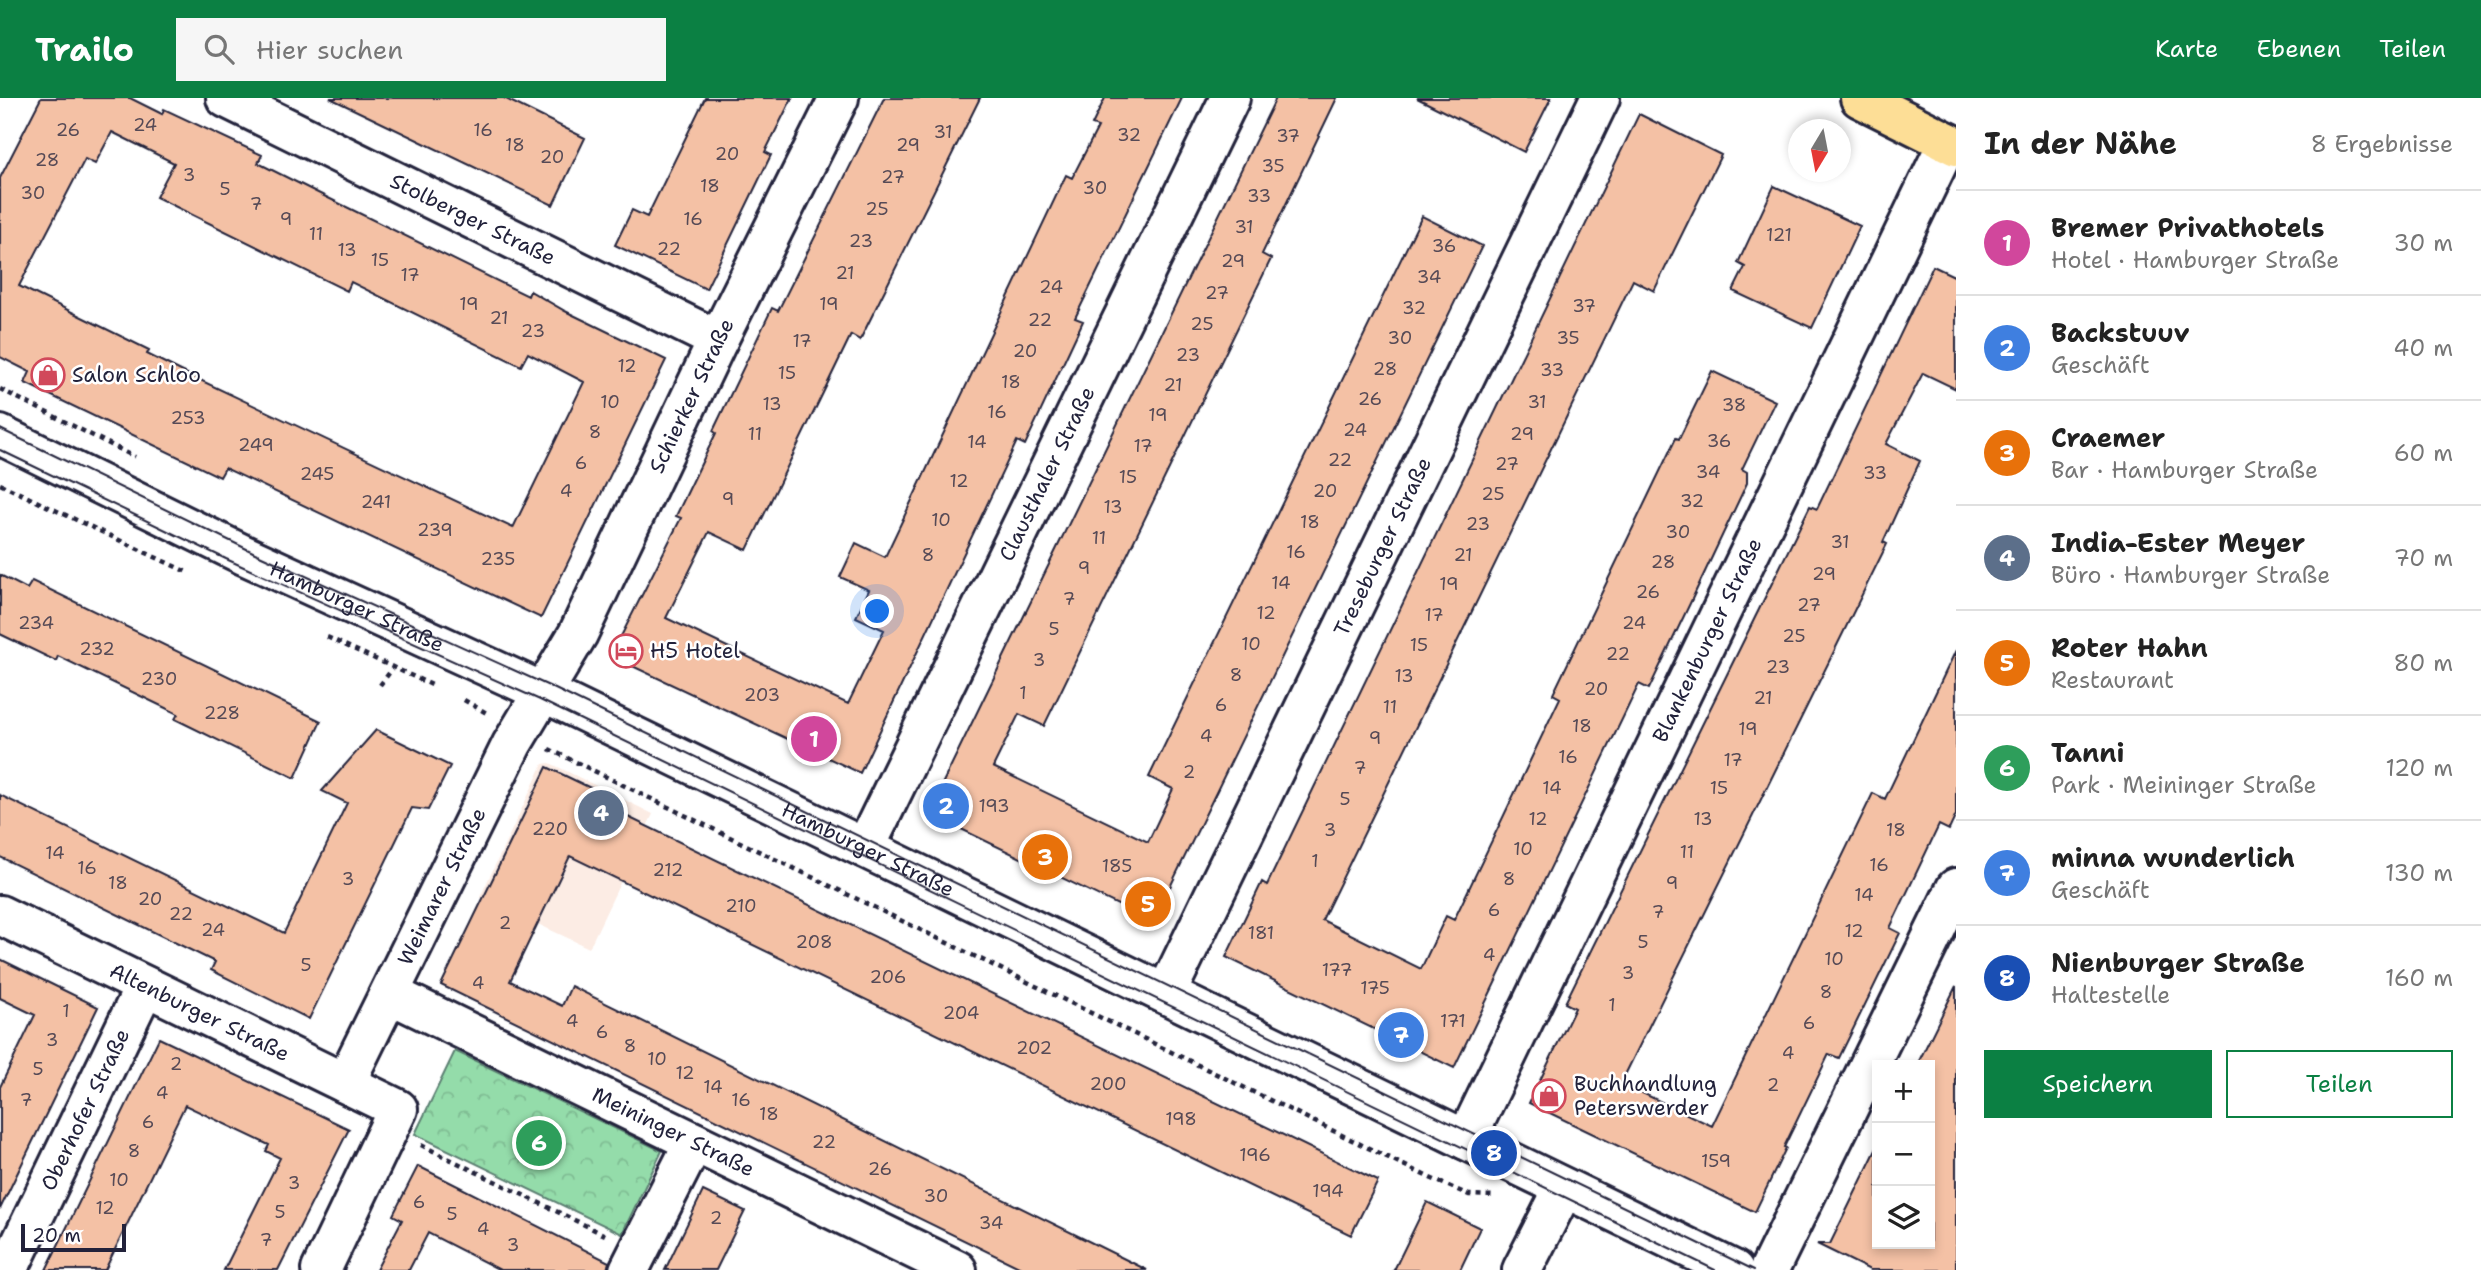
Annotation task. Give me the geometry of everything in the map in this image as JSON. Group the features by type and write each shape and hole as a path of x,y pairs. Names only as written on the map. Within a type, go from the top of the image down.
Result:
{"main road":[{"path":"1860,98 1952,144"}],"street":[{"name":"Stolberger Straße","path":"226,98 718,341"},
{"name":"Schierker Straße","path":"545,693 578,634 718,341 839,98"},
{"name":"Clausthaler Straße","path":"865,848 1230,98"},
{"name":"Treseburger Straße","path":"1166,994 1600,98"},
{"name":"Blankenburger Straße","path":"1466,1140 1952,144"},
{"name":"Hamburger Straße","path":"0,435 244,555 545,693 1734,1270"},
{"name":"Weimarer Straße","path":"345,1083 520,733 545,693"},
{"path":"1769,1270 1956,887"},
{"name":"Altenburger Straße","path":"0,915 345,1083 394,1119"},
{"name":"Oberhofer Straße","path":"8,1270 145,986"},
{"name":"Meininger Straße","path":"390,993 694,1142 911,1260 957,1270"},
{"path":"321,1270 394,1119"},
{"path":"633,1261 694,1142"},
{"path":"1522,1270 1564,1188"}],"path":[{"path":"0,484 190,573"},
{"path":"317,632 440,689"},
{"path":"380,685 393,668"},
{"path":"452,694 538,744 649,799 1428,1177 1469,1195 1497,1196"},
{"path":"394,1119 633,1261"}],"shaded area":[{"path":"550,763 653,814 589,948 480,897 543,764"}],"green space":[{"path":"455,1051 662,1151 622,1234 415,1134"}],"building":[{"path":"41,98 130,98 162,114 164,109 262,155 258,163 528,296 530,291 666,360 541,618 225,468 220,477 25,383 30,372 0,357 0,178","holes":["112,132 174,163 156,197 347,291 351,282 521,366 528,353 584,382 513,528 181,371 147,354 149,350 19,286 85,159 95,164"]},
{"path":"330,98 504,98 585,138 553,205"},
{"path":"705,98 792,98 765,152 771,155 706,289 615,245 632,210 647,217"},
{"path":"884,98 980,98 860,340 851,335 747,550 709,532 666,618 848,704 884,630 856,617 869,590 840,577 856,543 885,557 1066,175 1072,178 1098,127 1092,125 1105,98 1182,98 1075,318 1083,321 1025,445 1017,441 860,773 611,656 681,518 676,516 772,308 778,311"},
{"path":"1276,98 1337,98 1262,254 1271,259 1044,726 1019,714 993,767 1148,842 1173,789 1149,777 1422,216 1482,246 1153,922 928,813"},
{"path":"1417,98 1551,98 1524,152"},
{"path":"1639,114 1721,155 1654,291 1633,280 1322,920 1421,969 1446,916 1454,920 1560,698 1553,694 1676,438 1679,439 1712,371 1775,401 1742,469 1747,472 1747,483 1649,689 1639,684 1454,1068 1226,957 1262,882 1267,885"},
{"path":"1774,186 1860,226 1812,328 1733,291 1745,267 1738,263"},
{"path":"1933,266 1956,277 1956,389 1923,373 1886,444 1920,461 1883,542 1887,544 1621,1083 1712,1126 1873,793 1885,799 1956,650 1956,815 1949,830 1939,825 1890,928 1900,933 1839,1058 1829,1054 1755,1212 1529,1103 1575,1008 1565,1003 1810,506 1817,509"},
{"path":"0,575 27,589 32,581 321,721 295,778 175,719 178,714 58,656 56,661 0,634"},
{"path":"376,730 450,766 428,810 412,808 309,1019 211,970 215,962 0,857 0,795 284,933 347,803 322,791"},
{"path":"547,767 601,793 597,802 1378,1181 1351,1235 570,856 510,981 562,1006 571,986 1147,1270 1025,1270 441,985"},
{"path":"0,959 98,1007 0,1209 0,1087 35,1015 0,998"},
{"path":"1956,986 1956,1270 1870,1270 1817,1244 1830,1244 1872,1158 1872,1249 1935,1249 1935,1060 1919,1060"},
{"path":"159,1038 349,1129 278,1270 224,1270 280,1158 266,1151 269,1145 185,1105 105,1270 46,1270"},
{"path":"418,1166 609,1262 607,1270 500,1270 428,1233 409,1270 376,1270 402,1220 393,1215"},
{"path":"703,1191 745,1211 716,1270 665,1270"},
{"path":"1427,1202 1480,1228 1460,1270 1394,1270"}],"tram line":[{"path":"0,429 255,553 549,686 1754,1270"},
{"path":"0,450 226,559 540,700 1715,1270"}],"place":[{"name":"Salon Schloo","path":"48,375"},
{"name":"H5 Hotel","path":"626,651"},
{"name":"Bremer Privathotels","path":"814,739"},
{"name":"Backstuuv","path":"946,806"},
{"name":"India-Ester Meyer","path":"601,813"},
{"name":"Craemer","path":"1045,857"},
{"name":"Roter Hahn","path":"1148,904"},
{"name":"minna wunderlich","path":"1401,1035"},
{"name":"Buchhandlung Peterswerder","path":"1549,1096"},
{"name":"Tanni","path":"539,1143"},
{"name":"Nienburger Straße","path":"1494,1153"}]}
